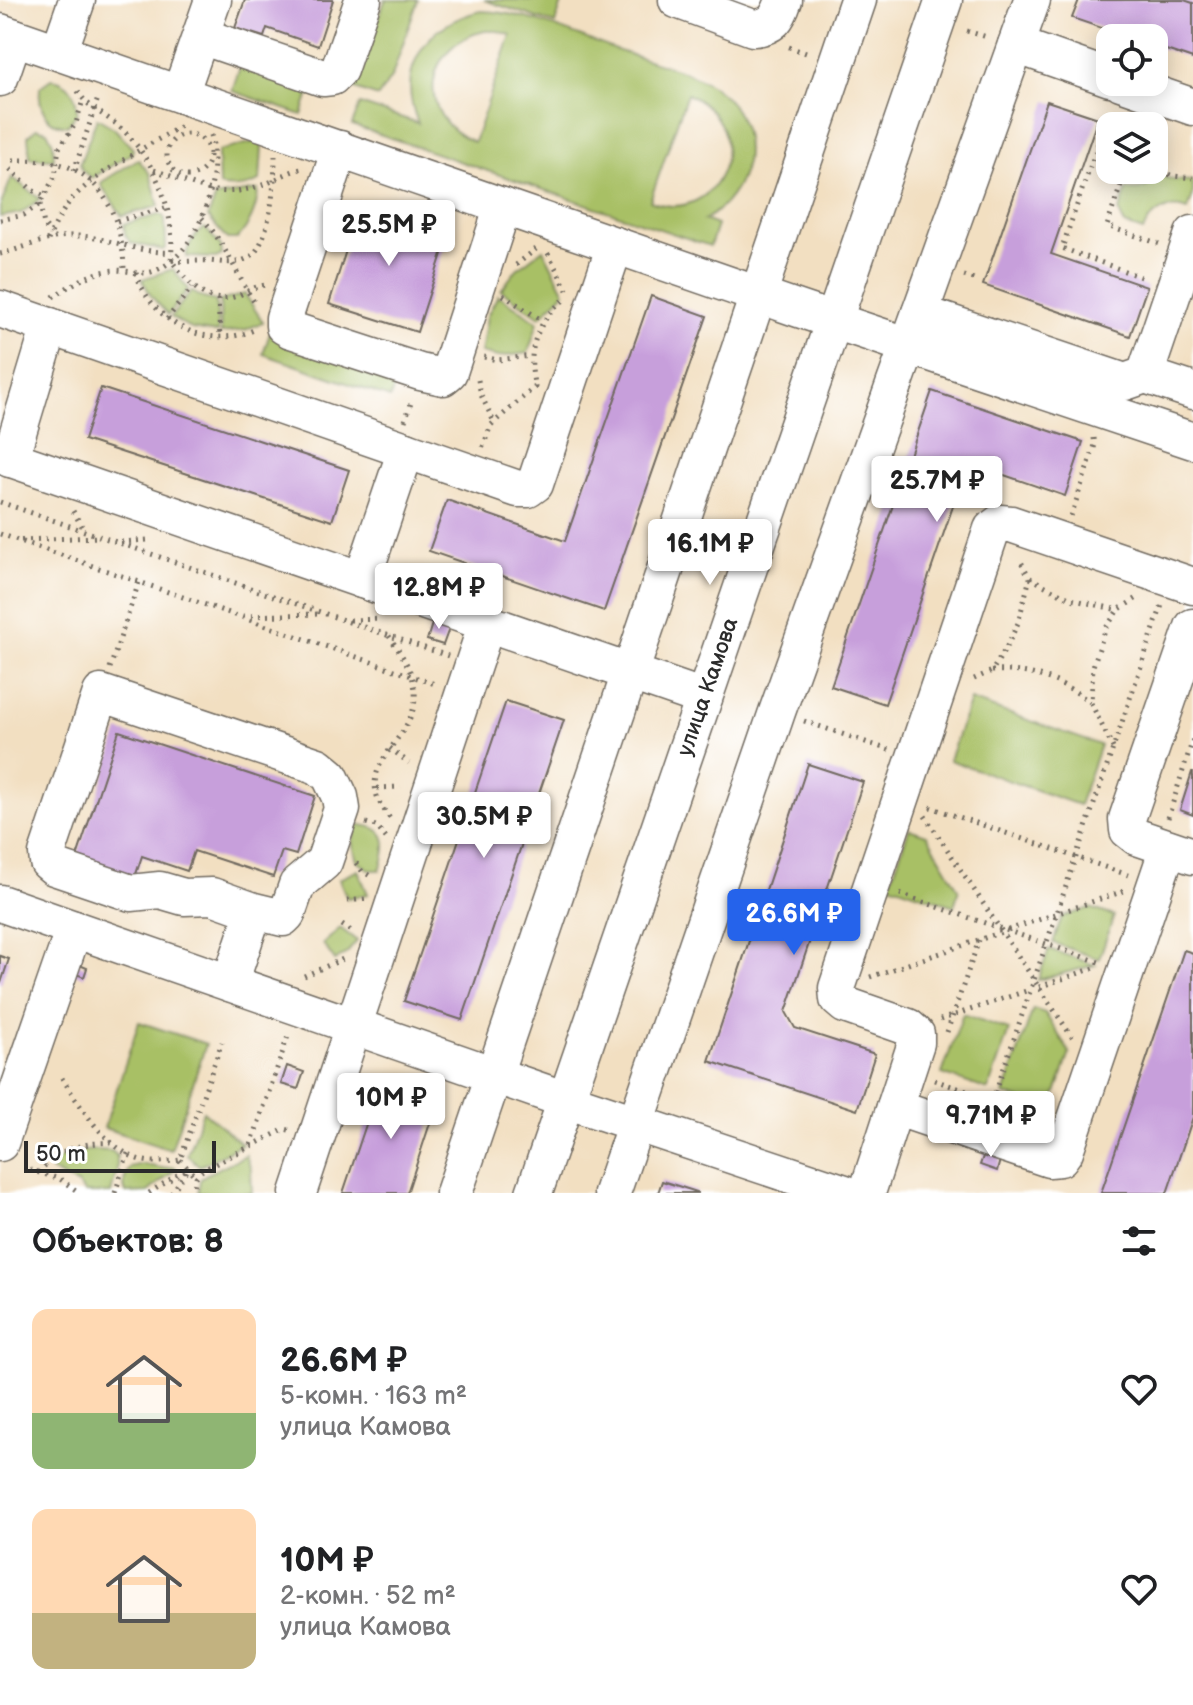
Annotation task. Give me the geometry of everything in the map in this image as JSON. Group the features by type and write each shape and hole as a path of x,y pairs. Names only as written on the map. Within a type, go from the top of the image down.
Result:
{"street":[{"path":"69,56 77,0"},
{"path":"187,107 201,36 213,0"},
{"path":"201,36 323,78 332,77 339,70 363,0"},
{"path":"677,0 753,28 765,28 773,23 784,0"},
{"path":"454,1193 858,0"},
{"name":"улица Камова","path":"534,1193 944,0"},
{"path":"612,1193 777,712 1032,0"},
{"path":"0,78 7,34 69,56 187,107 337,158 503,206 834,321 914,329 1125,382 1145,375 1193,391"},
{"path":"1016,45 1096,73"},
{"path":"1161,96 1193,107"},
{"path":"337,158 284,318 278,324 435,377 443,377 449,372 503,206"},
{"path":"1145,375 1173,303 1186,243"},
{"path":"0,309 518,489 528,489 535,484 615,245"},
{"path":"45,324 5,457 704,698"},
{"path":"914,329 1193,441"},
{"path":"362,580 402,448"},
{"path":"928,1035 845,1005 838,999 837,988 872,885 909,800 915,759 992,529 1000,523 1011,524 1182,582"},
{"path":"298,1193 487,623"},
{"path":"1180,843 1137,837 1128,830 1127,819 1193,627"},
{"path":"101,693 326,770 342,803 324,862 297,885 283,918 254,911 212,896 184,897 160,890 126,892 54,867 48,862 47,854 101,693"},
{"path":"895,1107 1049,1159 1060,1158 1098,1057 1144,886 1180,843"},
{"path":"0,903 230,983 297,992 354,1025 845,1193"},
{"path":"230,983 254,911"},
{"path":"0,1143 74,929"},
{"path":"867,1193 916,1043 916,1034 928,1035"}],"path":[{"path":"69,56 76,87 83,100 117,125 154,170 165,208 171,260 192,287 218,299 234,297 260,286 295,284"},
{"path":"74,171 100,93"},
{"path":"0,220 24,215 40,204 55,176 59,148 76,123 83,100"},
{"path":"178,177 166,154 187,107"},
{"path":"45,324 54,296 101,272 149,272 166,266 192,236 211,190 212,156 208,126"},
{"path":"50,237 72,200 91,183 140,151 174,135 189,133 197,135 212,156"},
{"path":"171,260 232,263 251,256 261,243 274,179 275,149"},
{"path":"1096,150 1062,248 1173,303"},
{"path":"178,177 203,171 212,156"},
{"path":"154,170 211,190 249,189 296,169 337,158"},
{"path":"13,160 56,164 74,171 91,183 117,221 123,244 124,272"},
{"path":"10,169 32,190 45,196"},
{"path":"1168,174 1193,178"},
{"path":"1121,184 1107,226 1186,243"},
{"path":"40,204 50,237"},
{"path":"117,221 165,208"},
{"path":"202,218 221,241 246,291 266,321 278,324"},
{"path":"0,254 50,237 76,236 157,253 172,252"},
{"path":"136,273 147,298 167,319 190,333 220,337 246,334 278,324"},
{"path":"167,319 192,287"},
{"path":"496,290 543,321"},
{"path":"474,474 491,425 535,387 531,356 537,332 565,298"},
{"path":"218,299 220,337"},
{"path":"477,355 497,360 531,356"},
{"path":"402,448 420,372"},
{"path":"1062,541 1095,445 1095,439 1089,434"},
{"path":"0,502 460,660"},
{"path":"1000,523 1030,578 1071,599 1118,610 1182,582"},
{"path":"0,534 450,689"},
{"path":"16,540 104,537"},
{"path":"992,671 1018,623 1030,578"},
{"path":"101,693 139,582"},
{"path":"993,1100 1113,748 1182,582"},
{"path":"1113,748 1091,703 1093,666 1098,648 1118,610"},
{"path":"238,616 326,614"},
{"path":"389,635 413,676 415,698 409,725 378,768 378,799 393,822"},
{"path":"936,695 992,671 1028,672 1062,683 1091,703"},
{"path":"777,712 915,759"},
{"path":"1180,843 1167,820 1193,739"},
{"path":"390,748 409,763"},
{"path":"377,788 401,787"},
{"path":"909,800 1076,857 1144,886"},
{"path":"909,800 1003,930 1078,1046 1098,1057"},
{"path":"357,822 376,826 389,844"},
{"path":"872,885 1106,964 1038,987"},
{"path":"837,988 1003,930 1144,886"},
{"path":"928,1035 953,1016 979,940"},
{"path":"251,1146 297,992 353,953"},
{"path":"928,1035 953,1016 1030,990"},
{"path":"180,1160 222,1042"},
{"path":"936,1066 931,1079 1074,1127"},
{"path":"62,1078 87,1118 128,1153 138,1159 180,1160"},
{"path":"193,1193 196,1177 285,1129 315,1140"},
{"path":"38,1172 58,1155 81,1144 116,1143"},
{"path":"115,1193 128,1153"},
{"path":"180,1160 196,1177"},
{"path":"149,1193 188,1168"},
{"path":"172,1193 188,1168"},
{"path":"30,1170 60,1179 80,1193"},
{"path":"119,1180 121,1193"}],"green space":[{"path":"385,0 418,0 392,76 378,97 355,89 351,80 365,60"},
{"path":"484,0 563,0 555,24"},
{"path":"481,11 535,20 685,72 719,91 738,114 745,132 747,152 740,180 731,196 704,220 717,225 710,246 352,125 360,104 418,123 410,84 413,67 420,51 431,38 462,17","holes":["485,31 511,35 474,142 455,131 442,116 435,100 434,82 438,66 449,50 464,39","687,94 710,109 722,129 726,150 722,170 712,188 696,201 675,206 650,201"]},
{"path":"241,64 311,88 302,115 232,91"},
{"path":"51,79 63,82 74,95 77,113 68,125 54,123 42,108 40,87"},
{"path":"97,118 114,128 133,149 132,153 92,178 82,171 80,163"},
{"path":"37,128 47,131 53,143 54,159 30,158 28,136"},
{"path":"258,141 262,146 260,180 240,187 219,186 218,151"},
{"path":"138,159 150,174 159,206 122,216 101,185"},
{"path":"12,177 40,199 21,213 0,217 0,207"},
{"path":"1168,178 1193,181 1193,195 1188,210 1174,208 1161,211 1155,214 1143,231 1125,225 1119,212 1127,189 1145,188 1151,184 1168,184"},
{"path":"258,190 254,210 245,229 237,239 227,239 208,217 216,197"},
{"path":"158,215 165,219 166,248 163,250 131,243 125,235 124,224"},
{"path":"205,228 221,246 222,255 216,258 187,257 192,240"},
{"path":"543,249 565,292 540,317 501,290 517,269"},
{"path":"173,269 188,289 168,315 151,296 142,279"},
{"path":"191,291 216,301 218,333 192,329 171,317"},
{"path":"245,294 263,322 245,330 221,333 220,301"},
{"path":"498,295 538,322 528,353 497,357 481,353 487,316"},
{"path":"270,333 398,377 390,398 263,354"},
{"path":"970,700 1100,745 1079,805 949,760"},
{"path":"358,825 369,826 382,834 385,853 380,870 370,870 357,861 352,842"},
{"path":"909,829 927,835 959,890 954,906 890,884"},
{"path":"358,870 368,894 347,898 339,879"},
{"path":"1090,908 1114,916 1099,959 1053,943 1062,917"},
{"path":"340,928 357,941 335,961 323,944"},
{"path":"1049,949 1095,965 1038,980"},
{"path":"1033,1009 1045,1013 1070,1053 1050,1110 1004,1094"},
{"path":"963,1014 1009,1030 988,1090 942,1074"},
{"path":"139,1022 206,1044 171,1150 104,1128"},
{"path":"203,1111 242,1144 200,1166 187,1155"},
{"path":"96,1150 112,1151 117,1156 111,1193 85,1193 78,1185 51,1171 63,1156"},
{"path":"246,1155 251,1170 252,1193 198,1193 200,1180 205,1175"},
{"path":"142,1164 176,1169 148,1192 126,1193 124,1183 128,1170"}],"building":[{"path":"245,0 333,0 318,46 267,28 264,37 235,28"},
{"path":"1079,0 1184,0 1193,3 1193,59 1168,51 1168,24 1096,26 1072,18"},
{"path":"1047,101 1096,117 1051,254 1147,287 1130,336 983,285"},
{"path":"361,203 449,232 417,332 329,304"},
{"path":"651,296 707,316 604,611 429,551 447,500 565,541"},
{"path":"101,388 349,470 332,521 84,440"},
{"path":"932,391 1083,442 1065,496 981,467 963,477 885,704 831,686"},
{"path":"434,617 451,623 443,645 427,640"},
{"path":"506,701 564,720 462,1020 404,1001"},
{"path":"119,731 315,796 296,855 282,851 273,877 194,851 187,871 142,856 135,877 77,857"},
{"path":"808,764 863,782 786,1012 795,1028 875,1054 857,1110 709,1061"},
{"path":"1193,772 1193,815 1180,810"},
{"path":"1184,950 1193,953 1193,1117 1167,1193 1101,1193"},
{"path":"0,956 9,959 1,983 0,983"},
{"path":"77,964 87,968 84,977 73,973"},
{"path":"287,1066 304,1072 298,1089 281,1084"},
{"path":"381,1080 438,1099 407,1193 343,1193"},
{"path":"986,1148 1002,1153 997,1171 980,1165"},
{"path":"662,1181 697,1192 697,1193 658,1193"}]}
